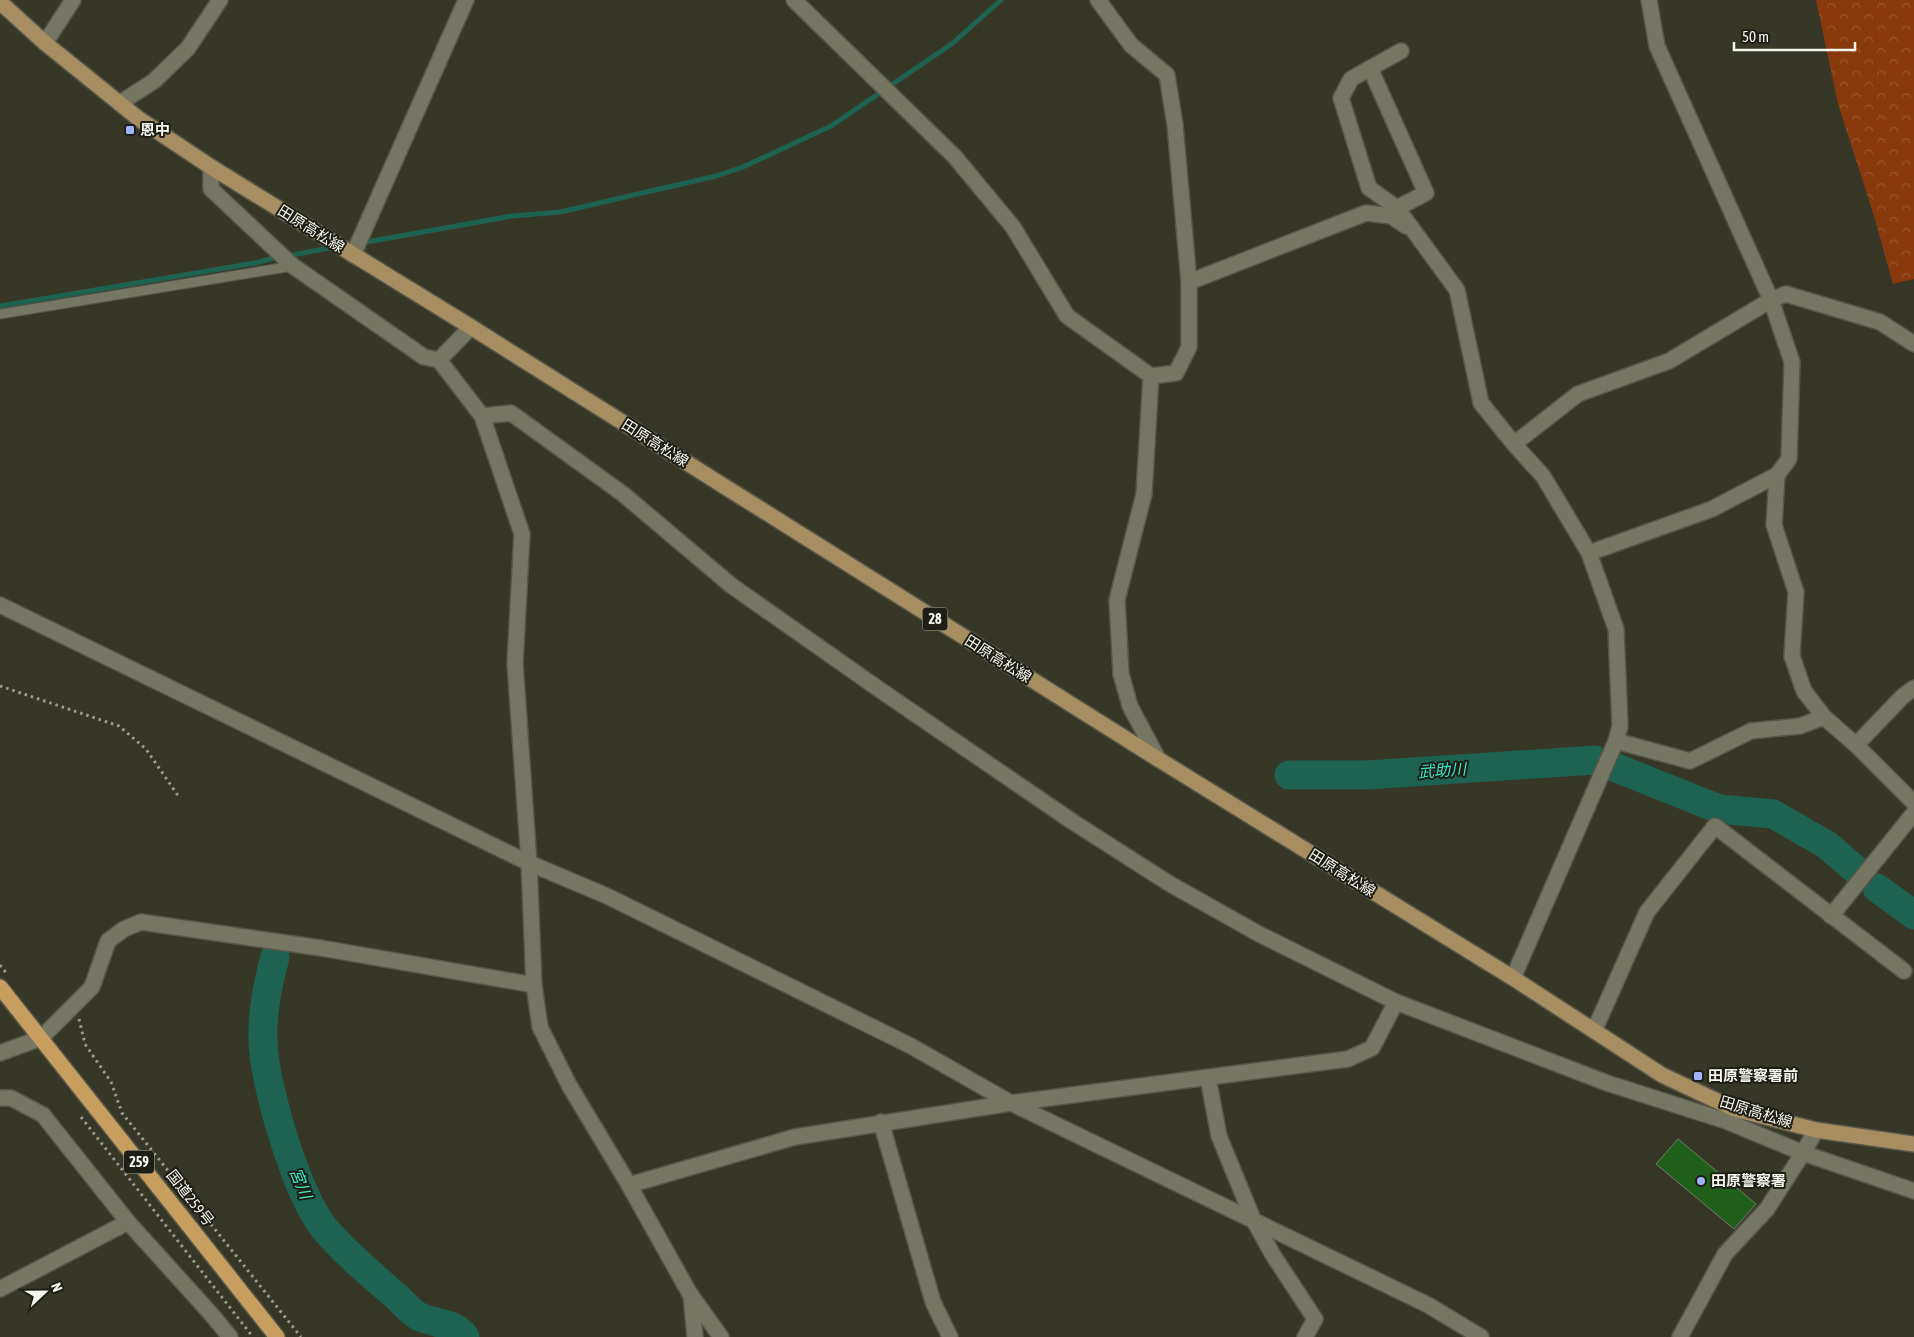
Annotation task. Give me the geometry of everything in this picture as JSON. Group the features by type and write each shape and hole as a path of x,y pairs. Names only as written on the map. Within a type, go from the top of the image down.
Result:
{"highway":[{"name":"国道259号","path":"0,987 277,1337"}],"main road":[{"name":"田原高松線","path":"0,2 44,43 139,119 211,167 1158,759 1513,978 1662,1075 1730,1115 1914,1144"}],"street":[{"path":"44,43 74,0"},
{"path":"120,103 154,82 188,48 220,0"},
{"path":"354,256 466,0"},
{"path":"794,0 954,158 1013,227 1051,293 1067,316 1151,376 1176,373 1189,347 1189,282 1175,125 1167,75 1131,45 1098,0"},
{"path":"1589,553 1712,509 1777,475 1789,460 1792,362 1771,300 1657,46 1649,0"},
{"path":"1401,51 1351,78 1341,98 1369,188 1397,208 1457,290 1481,403 1543,476 1589,553 1616,629 1620,726 1616,741 1513,978"},
{"path":"1370,68 1426,193 1397,208"},
{"path":"211,167 211,189 293,266 424,357 439,360 482,416 522,534 515,663 529,863 534,985 540,1027 569,1085 629,1185 690,1294 721,1337"},
{"path":"1189,282 1366,213 1391,216 1414,231"},
{"path":"1514,444 1578,394 1669,361 1771,300 1786,294 1880,322 1914,344"},
{"path":"439,360 471,328"},
{"path":"1151,376 1144,494 1118,600 1121,674 1130,706 1158,759"},
{"path":"482,416 511,413 623,494 732,586 1073,822 1170,884 1259,934 1396,1002 1607,1083 1730,1115 1803,1153 1914,1191"},
{"path":"1777,475 1774,525 1796,592 1792,656 1804,691 1824,717 1856,744 1914,803"},
{"path":"0,605 529,863 607,896 902,1041 1011,1103 1428,1305 1481,1337"},
{"path":"1856,744 1903,696 1914,688"},
{"path":"1616,741 1690,761 1750,731 1800,726 1824,717"},
{"path":"1831,916 1914,813"},
{"path":"1594,1031 1647,912 1715,826 1904,971"},
{"path":"0,1053 41,1038 92,987 108,941 124,929 141,922 321,948 534,985"},
{"path":"629,1185 795,1137 1011,1103 1348,1059 1372,1048 1396,1002"},
{"path":"1208,1078 1219,1136 1253,1219 1273,1255 1315,1319 1305,1337"},
{"path":"0,1098 11,1098 43,1115 128,1222 230,1337"},
{"path":"881,1122 933,1302 950,1337"},
{"path":"1680,1337 1725,1254 1767,1209 1816,1130"},
{"path":"0,1289 128,1222"},
{"path":"690,1294 695,1337"}],"lane":[{"path":"0,314 293,266"}],"path":[{"path":"0,686 119,726 146,749 179,797"},
{"path":"76,1004 85,1044 111,1082 122,1113 302,1337"},
{"path":"81,1116 253,1337"}],"green space":[{"path":"1816,0 1914,0 1914,279 1893,284 1874,216 1838,104"}],"building":[{"path":"1678,1139 1756,1204 1734,1229 1656,1164"}],"waterway":[{"path":"361,243 512,216 560,212 716,176 743,167 831,126 953,43 1001,0"},
{"path":"287,256 335,247"},
{"path":"0,306 255,263 278,257"},
{"name":"武助川","path":"1289,775 1367,775 1595,760"},
{"name":"武助川","path":"1614,767 1719,809 1773,814 1827,845 1856,870"},
{"name":"武助川","path":"1877,888 1914,915"},
{"name":"宮川","path":"275,957 265,1008 263,1029 265,1058 275,1109 303,1191 324,1228 341,1247 413,1312 424,1319 450,1326 461,1332 465,1337"}],"place":[{"name":"恩中","path":"130,130"},
{"name":"田原警察署前","path":"1698,1076"},
{"name":"田原警察署","path":"1701,1181"}]}
